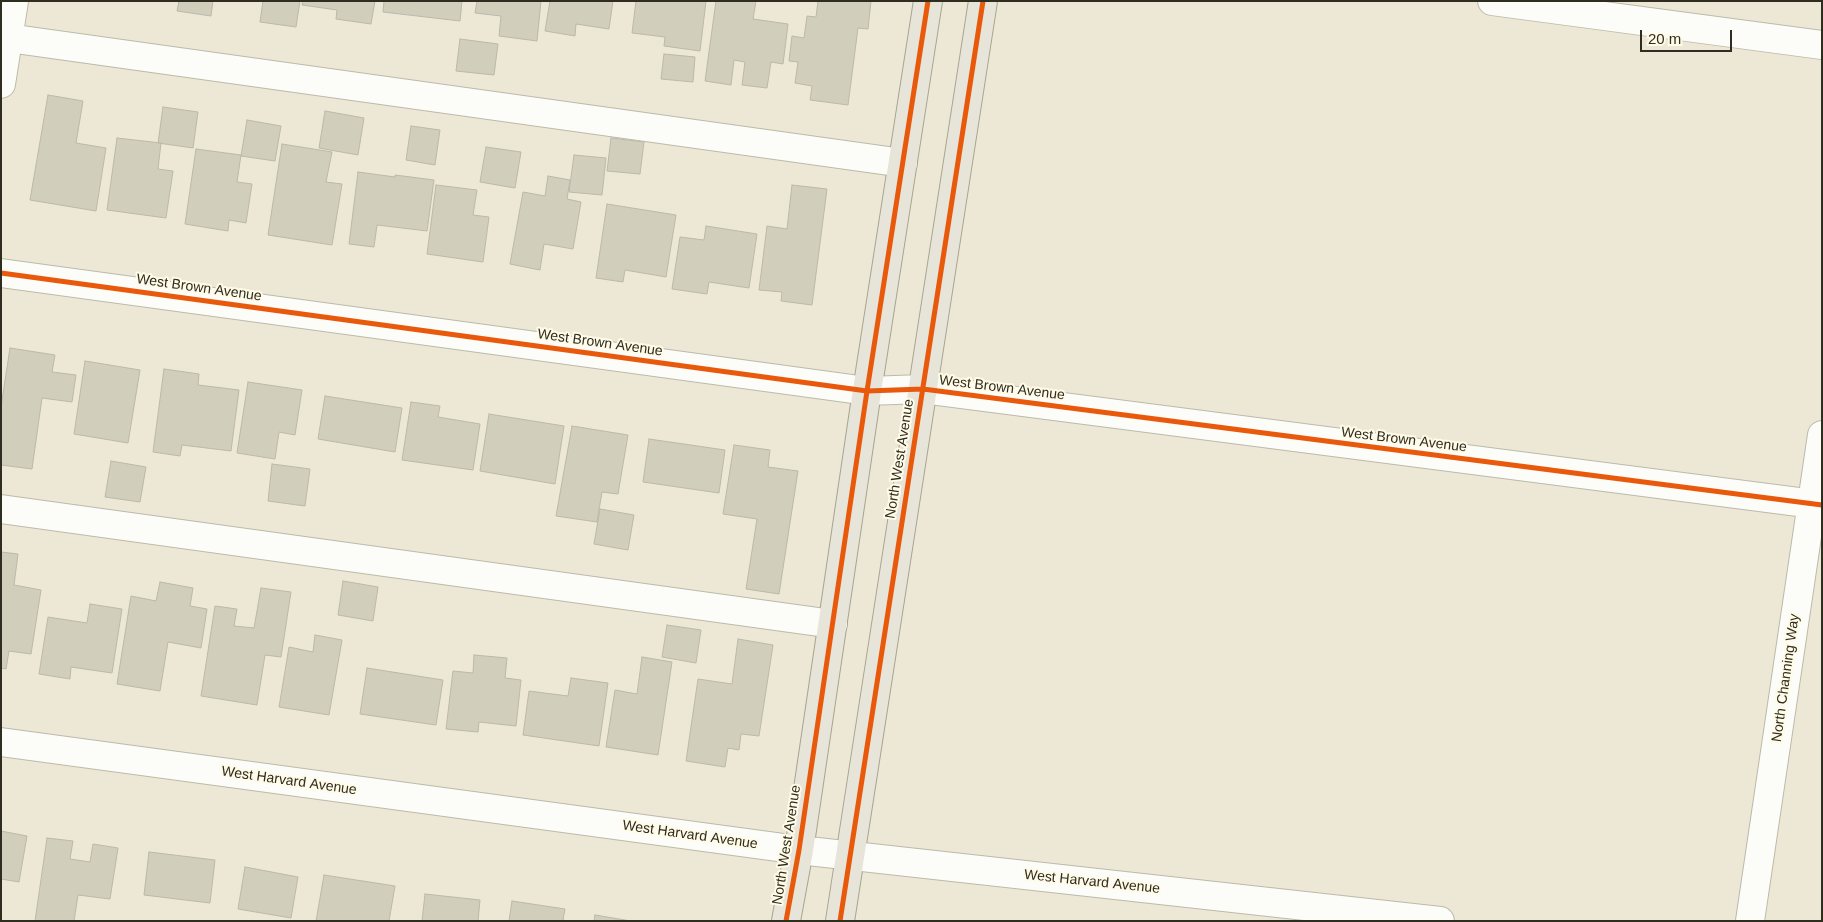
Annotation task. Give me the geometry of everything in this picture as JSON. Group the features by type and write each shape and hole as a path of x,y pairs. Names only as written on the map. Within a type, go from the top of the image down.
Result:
{"main road":[{"name":"North West Avenue","path":"786,921 799,850 867,391 928,1"},
{"name":"North West Avenue","path":"840,921 983,1"}],"street":[{"path":"1,84 14,1"},
{"path":"1492,1 1822,45"},
{"path":"8,38 903,163"},
{"name":"West Brown Avenue","path":"1,273 867,391 923,389 1817,505"},
{"name":"North Channing Way","path":"1750,921 1817,505 1822,435"},
{"path":"1,509 833,624"},
{"name":"West Harvard Avenue","path":"1,742 799,850 1440,921"}],"building":[{"path":"179,1 213,1 211,16 177,11"},
{"path":"263,1 300,1 296,27 260,22"},
{"path":"303,1 375,1 371,24 336,19 337,10 302,5"},
{"path":"384,1 462,1 460,21 383,12"},
{"path":"477,1 541,1 537,41 499,36 501,16 475,13"},
{"path":"550,1 613,1 609,29 576,24 575,36 545,31"},
{"path":"636,1 706,1 700,51 664,46 665,37 632,33"},
{"path":"716,1 756,1 753,19 788,24 783,64 771,62 767,88 742,85 745,62 734,60 731,85 705,81"},
{"path":"818,1 871,1 868,29 858,28 848,105 810,100 812,86 795,83 798,62 789,61 792,36 804,38 807,16 816,17"},
{"path":"460,39 498,44 494,75 456,71"},
{"path":"664,54 695,57 693,82 661,79"},
{"path":"48,95 83,101 76,143 106,148 96,211 30,200"},
{"path":"163,107 198,112 193,148 158,143"},
{"path":"325,111 364,118 358,155 319,148"},
{"path":"247,120 281,126 275,161 241,156"},
{"path":"411,126 440,130 435,165 406,160"},
{"path":"117,138 161,143 158,169 173,171 166,218 107,210"},
{"path":"611,138 644,142 640,174 607,171"},
{"path":"282,144 332,152 326,182 342,184 332,245 268,235"},
{"path":"486,147 521,152 515,188 480,182"},
{"path":"196,149 241,155 237,182 252,184 246,223 229,220 228,231 185,224"},
{"path":"574,155 606,158 602,195 569,192"},
{"path":"358,172 434,180 427,231 377,225 374,247 349,244"},
{"path":"548,176 570,180 567,199 581,202 573,249 544,244 540,270 510,264 523,192 545,196"},
{"path":"436,185 477,190 473,215 489,217 483,262 427,254"},
{"path":"792,185 827,189 812,305 781,301 782,292 759,290 767,226 787,229"},
{"path":"607,204 676,215 666,277 625,270 623,282 596,278"},
{"path":"706,226 757,234 749,288 709,282 707,294 672,289 680,237 704,240"},
{"path":"10,348 55,355 52,372 76,375 72,402 42,398 32,469 1,465 1,407"},
{"path":"85,361 140,370 128,443 74,434"},
{"path":"164,369 199,374 198,385 239,390 231,451 182,445 180,456 153,452"},
{"path":"248,382 302,390 295,435 279,432 275,459 237,453"},
{"path":"325,396 402,408 395,452 318,439"},
{"path":"411,402 440,406 438,417 480,424 473,470 402,460"},
{"path":"489,414 564,426 555,484 480,471"},
{"path":"572,426 628,435 618,494 602,492 597,522 556,516"},
{"path":"649,439 725,450 719,493 643,482"},
{"path":"734,445 770,450 768,467 798,471 779,594 746,589 757,519 723,514"},
{"path":"111,461 146,467 140,502 105,497"},
{"path":"272,464 310,469 305,506 268,501"},
{"path":"600,509 634,515 628,550 594,544"},
{"path":"1,552 18,554 14,585 41,590 31,654 9,651 6,669 1,668"},
{"path":"343,581 378,587 373,621 338,615"},
{"path":"160,582 193,588 190,606 207,609 201,648 168,642 160,691 117,684 131,596 156,601"},
{"path":"261,588 291,592 281,657 265,655 257,705 201,696 215,606 237,609 234,626 254,628"},
{"path":"90,604 122,609 112,673 71,667 70,679 39,674 48,617 87,623"},
{"path":"667,625 701,630 696,663 662,657"},
{"path":"315,635 342,640 329,715 279,707 289,647 313,652"},
{"path":"738,639 773,645 759,736 741,734 739,750 728,748 725,767 686,761 698,679 732,684"},
{"path":"474,655 507,658 505,678 521,680 516,726 479,722 478,732 446,729 453,671 473,673"},
{"path":"642,657 672,662 658,755 606,747 615,690 637,694"},
{"path":"367,668 443,680 436,725 360,714"},
{"path":"571,678 608,683 599,746 523,735 529,691 568,696"},
{"path":"1,831 27,836 19,882 1,879"},
{"path":"47,838 73,841 70,859 90,862 93,844 118,848 110,899 78,895 74,921 35,921"},
{"path":"149,852 215,860 210,903 144,895"},
{"path":"245,867 298,877 291,918 238,909"},
{"path":"324,875 395,886 389,921 316,921"},
{"path":"425,894 480,900 478,921 422,921"},
{"path":"512,901 565,909 563,920 567,921 509,921"},
{"path":"595,915 631,921 594,921"}],"cycle path":[{"path":"786,921 799,850 867,391 928,1"},
{"path":"840,921 983,1"},
{"path":"1,273 867,391 923,389 1822,505"}]}
